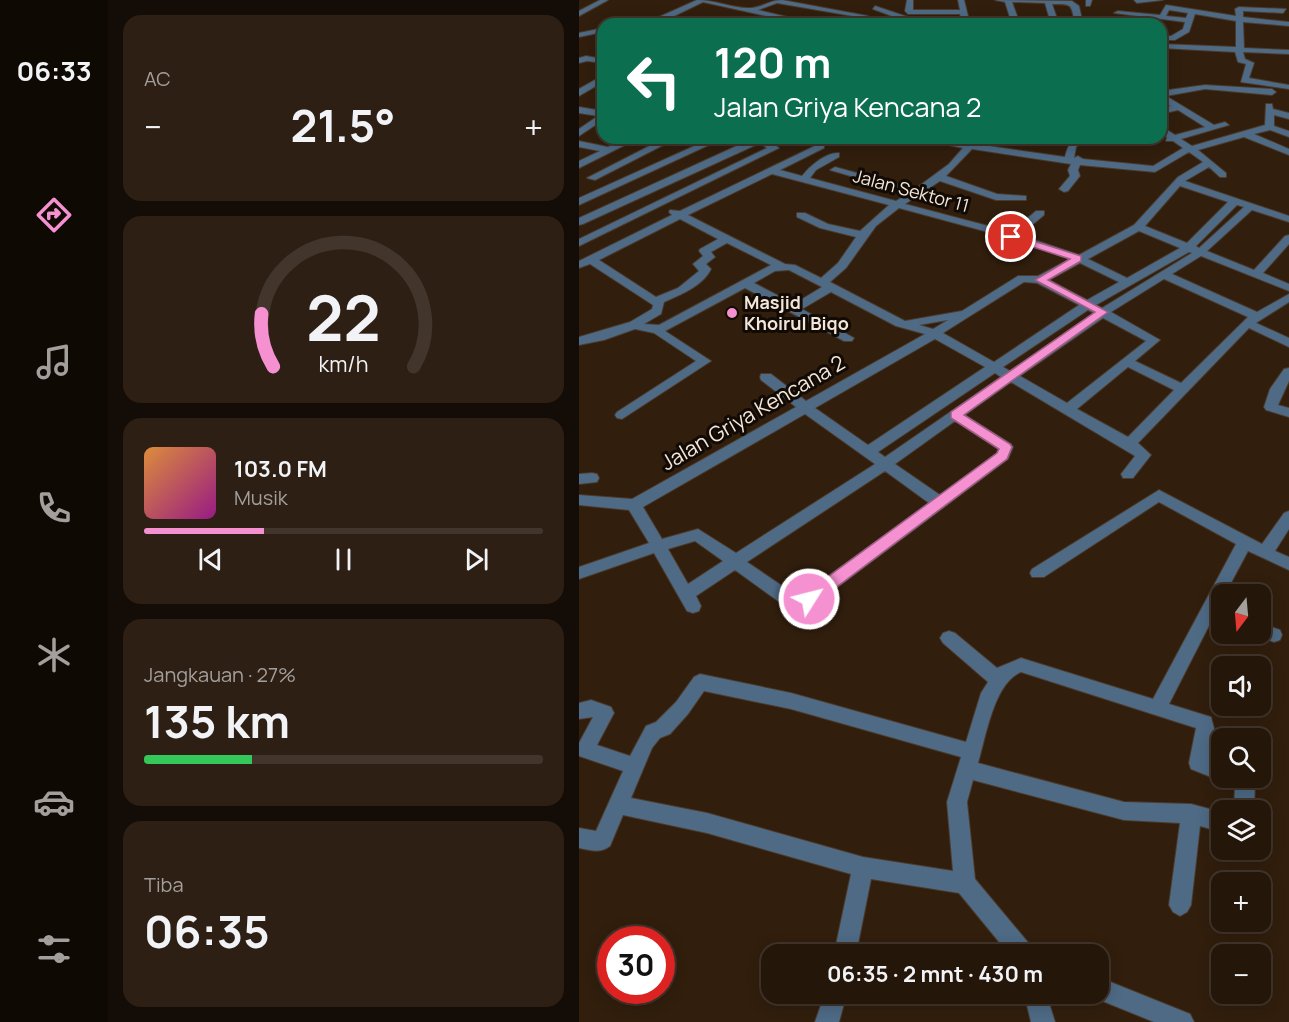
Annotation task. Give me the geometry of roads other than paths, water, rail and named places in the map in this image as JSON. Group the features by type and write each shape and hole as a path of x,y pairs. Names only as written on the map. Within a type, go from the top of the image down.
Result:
{"street":[{"path":"579,14 605,0"},
{"path":"910,0 911,12 963,12"},
{"path":"961,0 964,18"},
{"path":"1001,9 1000,0 1070,2 1077,18"},
{"path":"1008,0 1014,18"},
{"path":"1137,1 1160,0"},
{"path":"676,1 700,1 785,18"},
{"path":"663,18 700,1"},
{"path":"752,10 770,2 779,1 851,18"},
{"path":"1048,1 1053,18"},
{"path":"1261,4 1274,2 1289,17"},
{"path":"579,3 594,6"},
{"path":"862,18 883,3"},
{"path":"1261,4 1282,10"},
{"path":"1075,9 1089,5"},
{"path":"1117,13 1162,18 1166,7 1239,19 1289,24"},
{"path":"875,8 903,18"},
{"path":"1282,10 1239,9 1239,49 1242,62 1250,64 1245,80 1289,87"},
{"path":"1172,38 1187,30 1192,11"},
{"path":"1167,18 1188,20"},
{"path":"579,25 597,31"},
{"path":"579,35 597,32"},
{"path":"1167,38 1197,45"},
{"path":"1167,46 1197,45 1289,52"},
{"path":"579,61 587,58 597,60"},
{"path":"579,93 597,82"},
{"path":"1167,94 1205,87 1272,92"},
{"path":"1167,99 1213,128"},
{"path":"1167,110 1179,107"},
{"path":"1270,127 1269,109 1289,116"},
{"path":"579,110 597,114"},
{"path":"579,133 597,120"},
{"path":"1167,138 1225,125"},
{"path":"1155,169 1187,150 1270,127 1289,134"},
{"path":"1245,134 1289,153"},
{"path":"1167,138 1223,175"},
{"path":"592,146 597,142"},
{"path":"579,144 607,150"},
{"path":"579,165 620,144"},
{"path":"592,178 660,144"},
{"path":"579,202 706,144"},
{"path":"579,222 746,144"},
{"path":"579,243 774,148 768,144"},
{"path":"794,309 834,276 862,235 878,218 941,178 954,167 971,144"},
{"path":"984,144 1074,159 1155,169 1181,181 1289,219"},
{"path":"1063,189 1075,176 1072,146 1074,144"},
{"path":"584,262 821,146"},
{"path":"804,179 813,168 836,155"},
{"name":"Jalan Griya Kencana 2","path":"634,506 805,409 1022,278 1040,280 1138,227 1181,181 1207,164"},
{"name":"Jalan Sektor 11","path":"768,170 899,204 1078,258"},
{"path":"835,170 917,192"},
{"path":"579,173 618,185"},
{"path":"941,178 996,197 1022,198"},
{"path":"638,194 781,266"},
{"path":"869,451 1089,304 1127,282 1193,251 1235,201"},
{"path":"687,593 886,463 1103,312 1164,275 1251,206"},
{"path":"1011,237 1040,213"},
{"path":"801,215 824,226 862,235"},
{"path":"1138,227 1289,288"},
{"path":"579,232 614,248"},
{"path":"655,301 682,290 704,272 705,269 699,264 710,257 704,251 727,238"},
{"path":"1255,274 1289,238"},
{"path":"1078,258 1127,282"},
{"path":"579,341 600,337 635,325 660,308 655,301 584,262"},
{"path":"635,325 659,330 773,268 791,267 900,323 934,333 1129,444 1144,455 1128,474"},
{"path":"1164,275 1252,320 1289,343"},
{"path":"1040,280 1154,340 1068,410"},
{"path":"745,283 848,338"},
{"path":"1129,444 1252,320 1289,297"},
{"name":"Jalan Griya Kencana 2","path":"900,323 968,312"},
{"path":"622,415 705,361 660,333 659,330"},
{"path":"1127,362 1184,390"},
{"path":"1289,372 1277,389 1271,407 1289,413"},
{"path":"766,377 805,409 869,451 940,503"},
{"path":"579,573 685,537 698,536 791,601 809,599 940,503 1006,451 1006,447 955,415"},
{"path":"1038,573 1159,495 1289,564"},
{"path":"579,500 634,506 693,606"},
{"path":"1265,553 1289,517"},
{"path":"1226,584 1245,541"},
{"path":"1158,707 1211,618"},
{"path":"949,638 998,680"},
{"path":"1015,944 965,883 957,802 990,693 1011,666 1021,665 1205,723 1206,732 1198,763 1211,768"},
{"path":"579,838 599,842 603,839 634,766 653,732 663,728 700,682 791,701 1124,811 1191,814 1211,819"},
{"path":"579,712 591,708 605,713 585,750 634,766"},
{"path":"618,805 707,823 863,867 965,883"},
{"path":"1180,905 1191,814"},
{"path":"847,944 863,867"},
{"path":"1109,992 1182,1022"},
{"path":"827,1022 832,1004"},
{"path":"1038,1004 1044,1022"}],"place":[{"name":"Masjid Khoirul Biqo","path":"732,313"}]}
